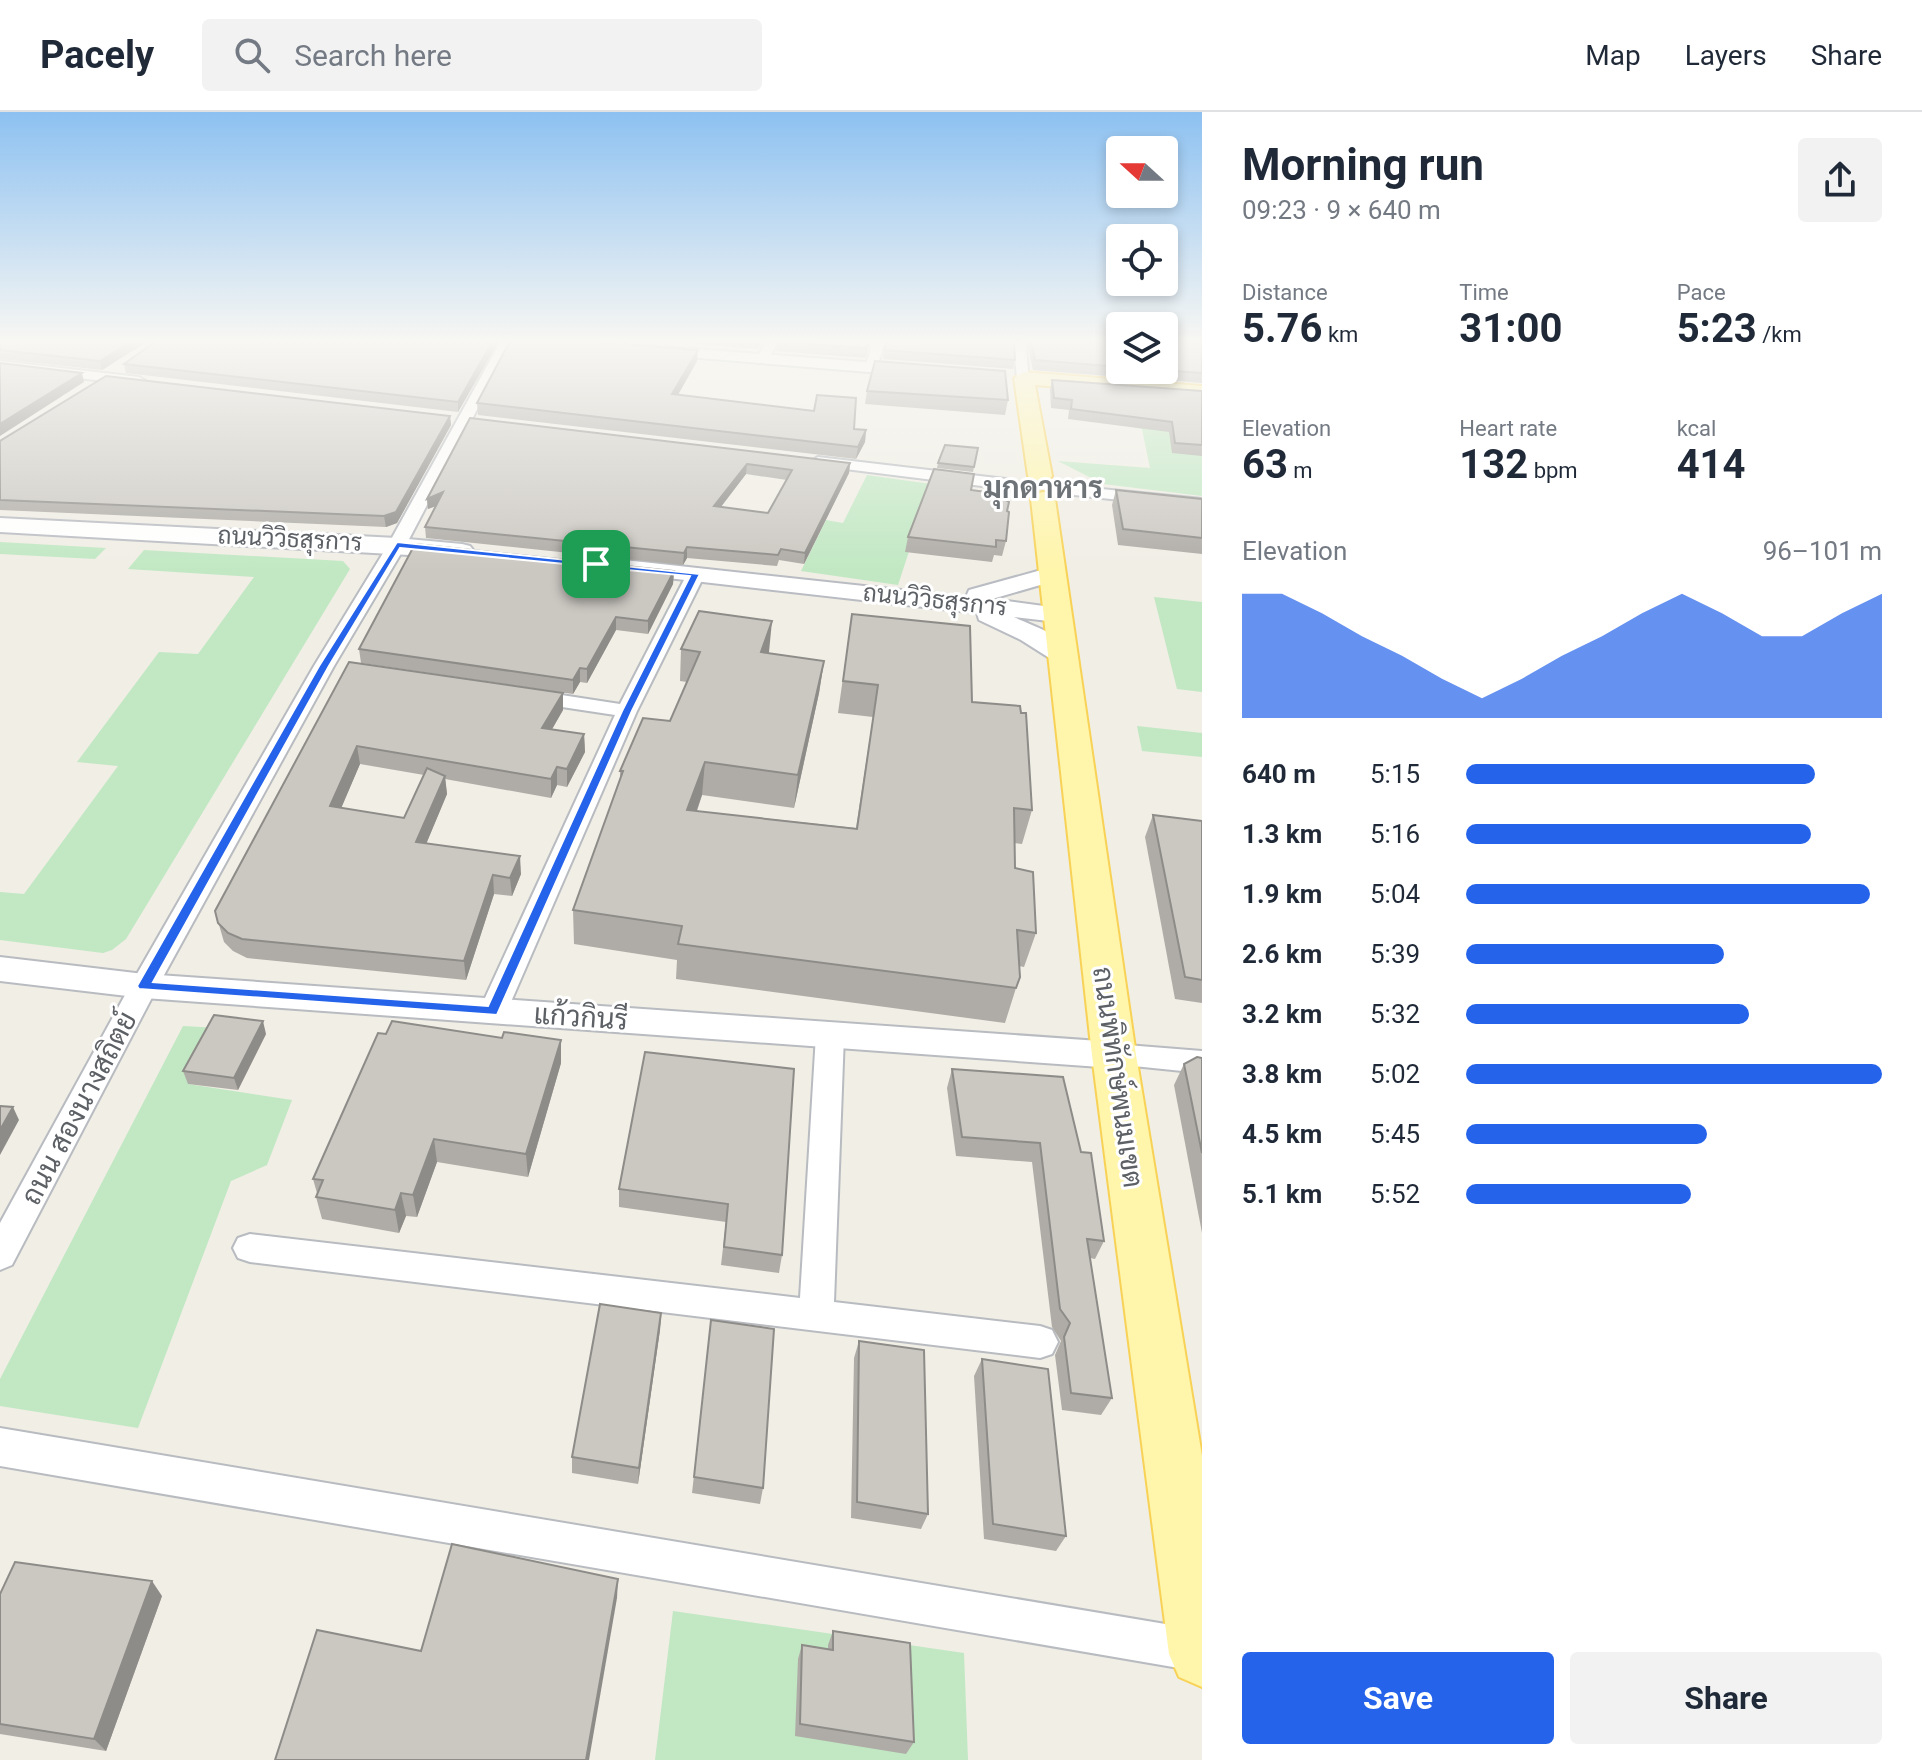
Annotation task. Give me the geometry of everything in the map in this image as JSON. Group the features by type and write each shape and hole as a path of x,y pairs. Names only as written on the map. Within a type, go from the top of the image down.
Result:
{"main road":[{"name":"ถนนพิทักษ์พนมเขต","path":"1025,416 1042,488 1114,1055 1202,1652"},
{"name":"ถนนวิวิธสุรการ","path":"0,525 397,545 492,554"},
{"name":"ถนนวิวิธสุรการ","path":"602,565 1057,614"},
{"path":"936,600 989,593 1057,614"},
{"path":"936,600 983,613 1030,634 1057,614"}],"street":[{"name":"ถนน สองนางสถิตย์","path":"0,1255 144,986 331,667 465,416"},
{"path":"808,461 1202,504"},
{"path":"493,1011 627,711 696,574"},
{"path":"506,693 627,711"},
{"name":"แก้วกินรี","path":"0,969 144,986 1114,1055"},
{"path":"816,1315 830,1035"},
{"path":"1114,1055 1202,1062"},
{"path":"250,1248 1040,1342"},
{"path":"0,1447 1202,1652"}],"green space":[{"path":"1136,416 1202,421 1202,496 1103,484 1058,461 1150,468 1142,429 1135,428"},
{"path":"867,475 931,484 898,585 801,571 826,520 843,523"},
{"path":"0,542 106,548 95,559 0,554"},
{"path":"144,550 343,561 350,569 126,939 103,953 0,940 0,892 24,894 118,766 77,762 159,652 198,654 254,577 128,569"},
{"path":"1154,597 1202,602 1202,692 1177,689"},
{"path":"1137,726 1202,733 1202,757 1142,751"},
{"path":"183,1026 218,1028 188,1084 292,1100 267,1165 231,1181 138,1428 0,1406 0,1379"},
{"path":"673,1611 964,1653 968,1760 655,1760"}],"building":[{"path":"0,416 13,416 0,424"},
{"path":"41,416 450,416 396,512 384,516 0,500 0,441"},
{"path":"589,416 855,416 854,429 866,430 858,447"},
{"path":"1125,416 1202,416 1202,445 1175,443 1172,422"},
{"path":"470,418 850,463 805,553 781,549 778,555 687,547 684,553 425,527 443,492 427,499","holes":["747,464 792,470 768,513 714,506"]},
{"path":"945,445 978,448 974,467 938,463"},
{"path":"934,469 974,474 971,490 993,493 1009,502 1006,541 996,540 996,547 908,537"},
{"path":"1116,490 1202,499 1202,538 1123,529"},
{"path":"415,544 674,571 648,621 616,617 587,669 580,668 573,680 359,649"},
{"path":"699,611 772,621 761,652 824,661 798,775 705,762 687,810 857,829 878,685 843,681 852,614 970,626 972,702 1020,706 1021,713 1026,713 1032,810 1014,808 1015,868 1033,872 1036,933 1017,930 1020,977 1016,988 678,944 682,926 573,910 623,771 620,771 643,718 670,721 700,652 681,649"},
{"path":"349,662 563,693 542,728 584,734 567,769 557,767 551,779 357,746 330,806 404,818 427,768 445,776 416,842 520,856 510,878 493,875 464,961 242,939 228,933 218,923 215,911"},
{"path":"1153,815 1202,821 1202,980 1185,977"},
{"path":"214,1015 263,1021 234,1078 183,1071"},
{"path":"392,1021 502,1038 504,1032 561,1040 526,1154 434,1139 413,1195 401,1193 395,1210 316,1197 323,1180 313,1179 378,1033 386,1034"},
{"path":"645,1052 794,1069 782,1255 724,1247 728,1204 619,1189"},
{"path":"1197,1057 1202,1058 1202,1153 1184,1064"},
{"path":"952,1069 1063,1077 1081,1152 1091,1153 1104,1241 1087,1239 1112,1398 1071,1393 1064,1337 1070,1323 1060,1309 1040,1143 962,1137"},
{"path":"0,1106 13,1107 0,1130"},
{"path":"600,1304 661,1313 639,1468 572,1457"},
{"path":"711,1320 774,1329 763,1488 694,1477"},
{"path":"859,1341 924,1350 928,1514 857,1502"},
{"path":"982,1359 1048,1369 1066,1536 993,1524"},
{"path":"452,1544 618,1579 586,1760 275,1760 317,1630 421,1651"},
{"path":"15,1562 152,1581 94,1739 0,1724 0,1594"},
{"path":"833,1631 910,1643 914,1742 800,1724 802,1645 833,1650"}],"district":[{"name":"มุกดาหาร","path":"1043,487"}],"route":[{"path":"397,545 596,564 696,574 627,711 493,1011 144,986 324,666 397,545"}]}
